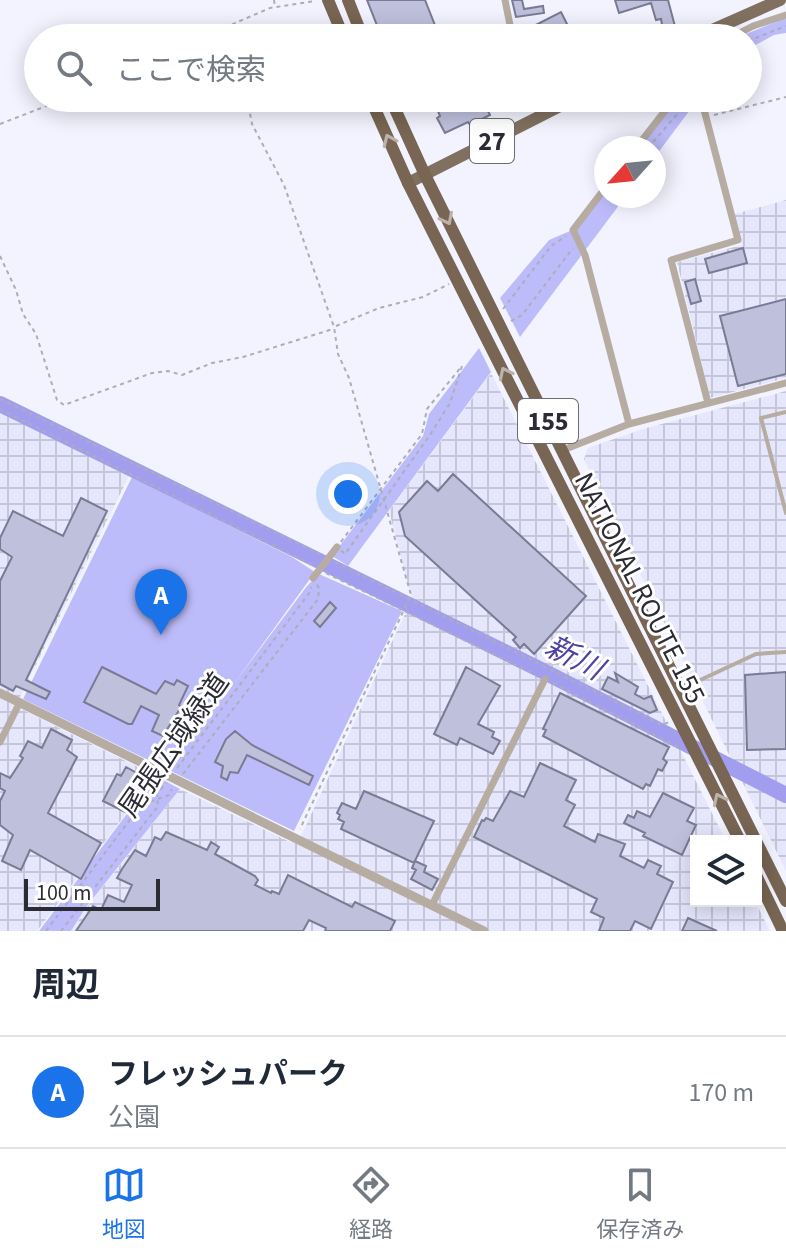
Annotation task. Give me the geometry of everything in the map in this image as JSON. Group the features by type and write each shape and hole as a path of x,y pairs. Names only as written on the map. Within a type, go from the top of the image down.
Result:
{"highway":[{"path":"328,0 338,24"},
{"path":"348,0 357,24"},
{"name":"NATIONAL ROUTE 155","path":"376,112 408,183 737,835"},
{"name":"NATIONAL ROUTE 155","path":"396,112 753,835"},
{"name":"NATIONAL ROUTE 155","path":"762,853 786,901"},
{"path":"762,887 783,931"}],"main road":[{"path":"726,24 780,0"},
{"name":"27","path":"408,183 550,112"}],"street":[{"path":"505,0 510,24"},
{"path":"759,24 786,15"},
{"path":"645,136 664,112"},
{"path":"705,112 738,240 671,260 708,403"},
{"path":"594,203 573,230 580,239 629,424"},
{"path":"563,450 629,424 786,383"},
{"path":"313,578 337,547"},
{"path":"432,905 545,679"},
{"path":"0,693 484,931"},
{"path":"0,742 20,702"}],"lane":[{"path":"786,412 761,418 786,513"},
{"path":"681,688 756,654 786,652"}],"path":[{"path":"274,0 276,8"},
{"path":"233,24 276,8 315,1"},
{"path":"762,35 786,26"},
{"path":"762,103 786,97"},
{"path":"0,124 31,112"},
{"path":"250,112 252,124 284,185 334,328 338,354 349,378 411,595 296,838"},
{"path":"658,136 679,112"},
{"path":"706,117 726,112"},
{"path":"501,312 551,246 573,230"},
{"path":"507,322 522,315 580,239"},
{"path":"0,256 23,314 36,334 57,400 64,405 152,373 168,371 182,375 212,363 252,354 334,328 379,308 423,297 450,283"},
{"path":"462,366 450,403 345,554 337,547 381,489 422,434 427,409 462,366"},
{"path":"0,409 698,756"},
{"path":"46,931 141,805 169,795 174,779 318,599 319,588 313,578"},
{"name":"尾張広域緑道","path":"61,931 158,806 157,794 174,779 310,592 313,578"}],"shaded area":[{"path":"786,18 786,33 762,41 762,28"},
{"path":"667,112 688,112 666,142 666,136 648,136"},
{"path":"786,200 786,378 710,398 677,262 742,245 734,214"},
{"path":"594,206 617,208 520,337 500,298 549,240 577,228"},
{"path":"479,348 491,372 348,566 332,556 423,436 429,414"},
{"path":"491,373 723,835 690,835 690,907 758,907 770,931 72,931 87,907 180,789 290,842 301,836 412,599 389,511"},
{"path":"786,391 786,871 584,459 588,448 643,429"},
{"path":"0,412 129,476 20,697 21,709 158,777 143,796 140,795 37,931 0,931"},
{"path":"132,477 292,557 315,572 233,685 319,574 402,611 294,831 23,699"},
{"path":"158,777 180,789 87,906 71,931 39,931 141,795 144,796"}],"building":[{"path":"367,0 425,0 434,24 376,24"},
{"path":"512,0 522,0 524,9 543,6 544,13 516,17"},
{"path":"615,0 668,0 674,24 662,24 661,19 656,20 651,3 619,13"},
{"path":"561,12 567,24 538,24"},
{"path":"438,112 488,112 490,115 445,133 437,118 440,116"},
{"path":"743,248 747,263 709,273 705,259"},
{"path":"695,279 701,301 691,304 685,282"},
{"path":"786,299 786,374 738,386 720,316"},
{"path":"453,474 586,596 534,654 524,644 520,648 513,640 516,637 405,536 399,512 427,481 438,491"},
{"path":"81,498 107,511 26,680 50,692 46,699 16,686 13,691 0,684 0,581 12,557 0,549 0,538 13,511 63,536"},
{"path":"330,602 336,608 320,627 314,621"},
{"path":"102,667 156,694 165,681 174,685 177,680 188,686 179,705 181,707 163,736 152,731 159,715 141,706 132,724 128,724 84,702"},
{"path":"466,667 500,686 478,724 494,732 492,737 500,741 493,754 460,738 457,745 434,734"},
{"path":"786,672 786,749 747,750 745,675"},
{"path":"615,673 638,687 635,694 644,699 651,696 657,710 650,713 602,689 608,677 618,682"},
{"path":"560,693 669,747 663,759 667,762 662,771 658,769 650,786 646,784 643,789 543,736 546,730 543,729"},
{"path":"51,729 72,740 67,750 77,757 48,813 101,843 81,879 30,850 21,870 2,861 13,835 0,825 0,801 5,791 0,788 0,773 10,778 23,758 20,756 28,741 42,748"},
{"path":"235,731 252,745 313,776 309,785 247,755 238,773 230,772 227,780 221,777 223,766 215,762 226,739"},
{"path":"540,763 576,780 566,800 575,805 564,826 595,842 598,834 625,844 620,856 644,868 648,860 661,866 657,874 673,882 651,929 635,921 630,931 599,931 604,918 591,912 597,899 474,837 482,820 493,821 510,791 524,797"},
{"path":"126,767 144,777 125,812 103,801 117,774 121,776"},
{"path":"364,791 434,821 414,863 341,829 344,822 338,819 340,815 337,813 342,803 356,809"},
{"path":"663,793 694,808 687,821 696,825 682,855 624,823 628,815 634,818 637,811 650,817"},
{"path":"166,832 207,850 211,842 219,847 215,854 255,876 258,880 255,885 271,893 279,894 288,875 352,907 355,902 395,921 390,931 325,931 326,928 309,920 303,931 76,931 93,906 101,910 108,895 124,902 132,885 117,878 122,869 135,850 146,856 155,837 161,840"},
{"path":"415,861 426,866 424,872 438,879 432,890 411,879 416,870 412,868"},
{"path":"688,918 717,931 682,931"}],"waterway":[{"name":"新川","path":"0,404 535,667 786,795"}],"place":[{"name":"フレッシュパーク","path":"161,635"}]}
